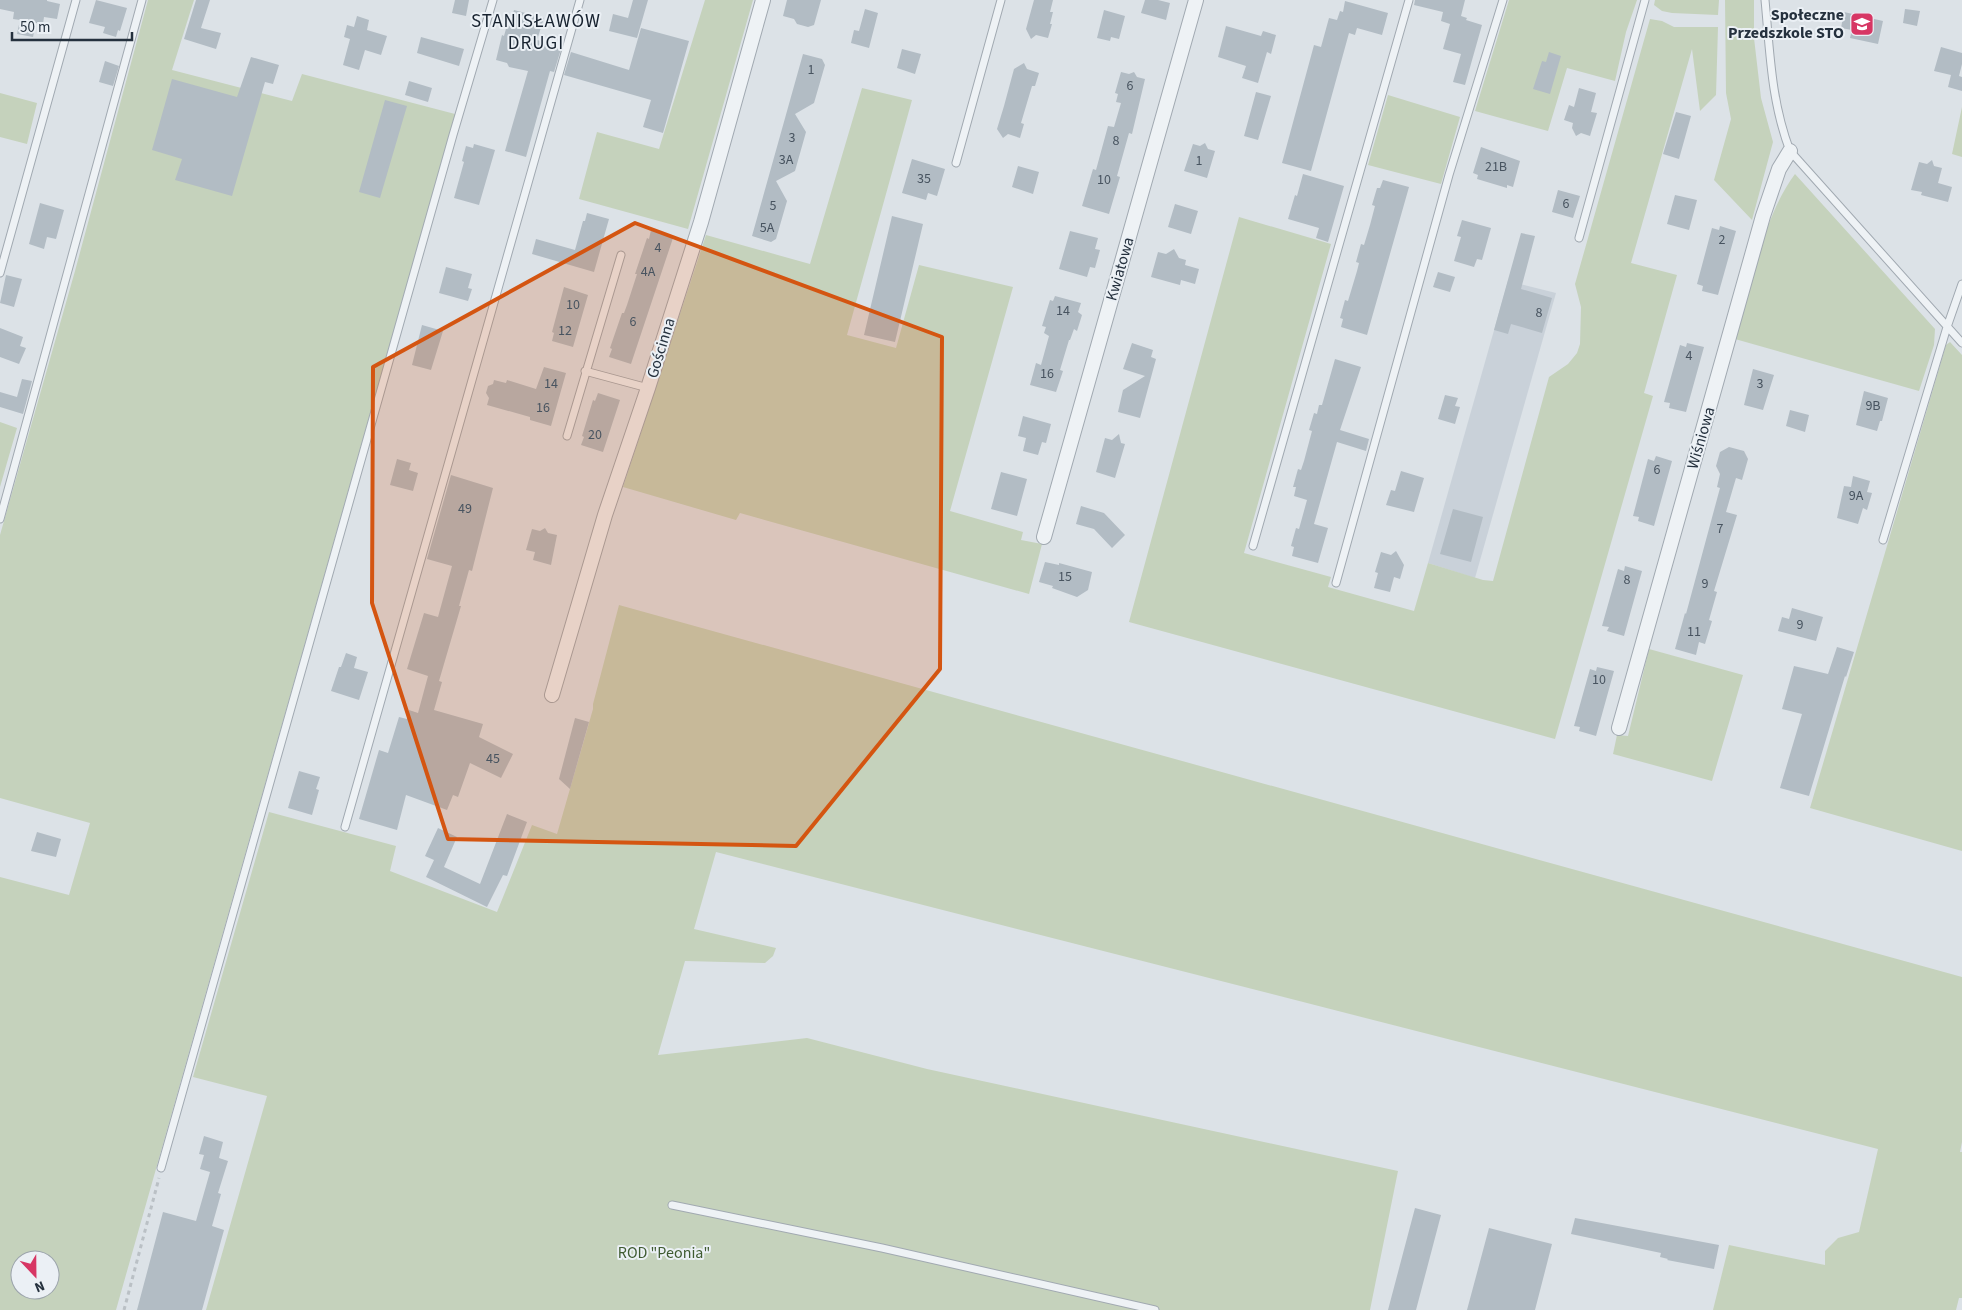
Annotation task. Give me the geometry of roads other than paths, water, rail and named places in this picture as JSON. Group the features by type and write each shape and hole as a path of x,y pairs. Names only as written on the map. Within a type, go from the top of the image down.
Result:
{"street":[{"name":"Gościnna","path":"552,694 605,515 701,222 763,0"},
{"name":"Kwiatowa","path":"1044,537 1196,0"},
{"name":"Wiśniowa","path":"1619,728 1763,216 1779,169 1790,151"}],"lane":[{"path":"0,273 76,0"},
{"path":"0,519 142,0"},
{"path":"161,1168 450,145 493,0"},
{"path":"345,827 580,0"},
{"path":"956,163 1001,0"},
{"path":"1253,546 1409,0"},
{"path":"1336,583 1449,175 1503,0"},
{"path":"1579,238 1645,0"},
{"path":"1765,0 1771,80 1782,129 1790,151 1962,343"},
{"path":"567,436 621,255"},
{"path":"1883,540 1947,327 1962,284"},
{"path":"586,371 648,388"},
{"path":"672,1205 882,1248 1155,1310"}],"place":[{"name":"Społeczne Przedszkole STO","path":"1862,24"}],"district":[{"name":"STANISŁAWÓW DRUGI","path":"536,32"}],"park label":[{"name":"ROD \"Peonia\"","path":"664,1253"}]}
